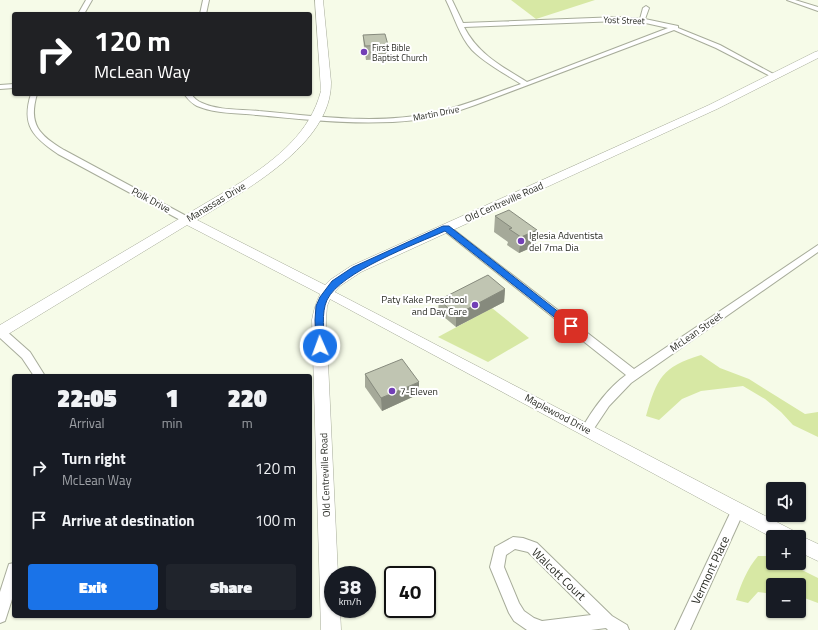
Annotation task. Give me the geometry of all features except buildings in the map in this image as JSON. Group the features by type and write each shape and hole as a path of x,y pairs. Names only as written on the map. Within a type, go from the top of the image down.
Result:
{"main road":[{"name":"Manassas Drive","path":"0,332 247,184 276,163 302,137 315,118 323,102 326,86 319,0"},
{"name":"Old Centreville Road","path":"327,292 335,283 356,269 684,120 818,54"},
{"name":"Polk Drive","path":"187,220 327,292"}],"street":[{"path":"82,12 89,0"},
{"path":"203,12 206,0"},
{"path":"449,0 468,40 482,56 526,84"},
{"path":"790,0 818,9"},
{"path":"642,20 646,8"},
{"name":"Yost Street","path":"461,25 620,19 642,20 676,27 699,36 774,76"},
{"name":"Martin Drive","path":"188,96 190,99 197,103 218,109 315,118 375,121 430,116 464,108 608,55 676,27"},
{"path":"0,87 12,86"},
{"name":"Polk Drive","path":"33,96 30,108 31,123 36,132 46,143 187,220"},
{"path":"446,228 634,375"},
{"name":"McLean Street","path":"587,430 611,395 634,375 818,248"},
{"name":"Maplewood Drive","path":"327,292 775,530"},
{"name":"Old Centreville Road","path":"327,292 321,306 319,320 331,630"},
{"path":"0,332 26,355 39,374"},
{"name":"Vermont Place","path":"682,630 738,510"},
{"name":"Walcott Court","path":"607,621 542,628 530,624 519,616 497,567 500,551 513,543 532,547 607,621 622,630"},
{"path":"806,547 818,553"},
{"path":"0,616 12,576"}],"green space":[{"path":"511,0 595,0 536,19"},
{"path":"492,308 529,338 488,362 438,337"},
{"path":"701,355 720,368 749,379 805,414 818,412 818,437 793,425 781,412 765,399 743,386 701,391 682,399 659,420 646,416 654,392 663,376 678,364"},
{"path":"758,556 766,556 766,570 802,570 818,578 818,603 806,599 806,578 766,578 766,593 758,592 748,603 736,600 751,566"}],"place":[{"name":"First Bible Baptist Church","path":"364,52"},
{"name":"Iglesia Adventista del 7ma Dia","path":"521,241"},
{"name":"Paty Kake Preschool and Day Care","path":"475,305"},
{"name":"7-Eleven","path":"392,391"}],"route":[{"path":"320,346 319,320 321,306 327,292 335,283 356,269 446,228 571,326"}]}
